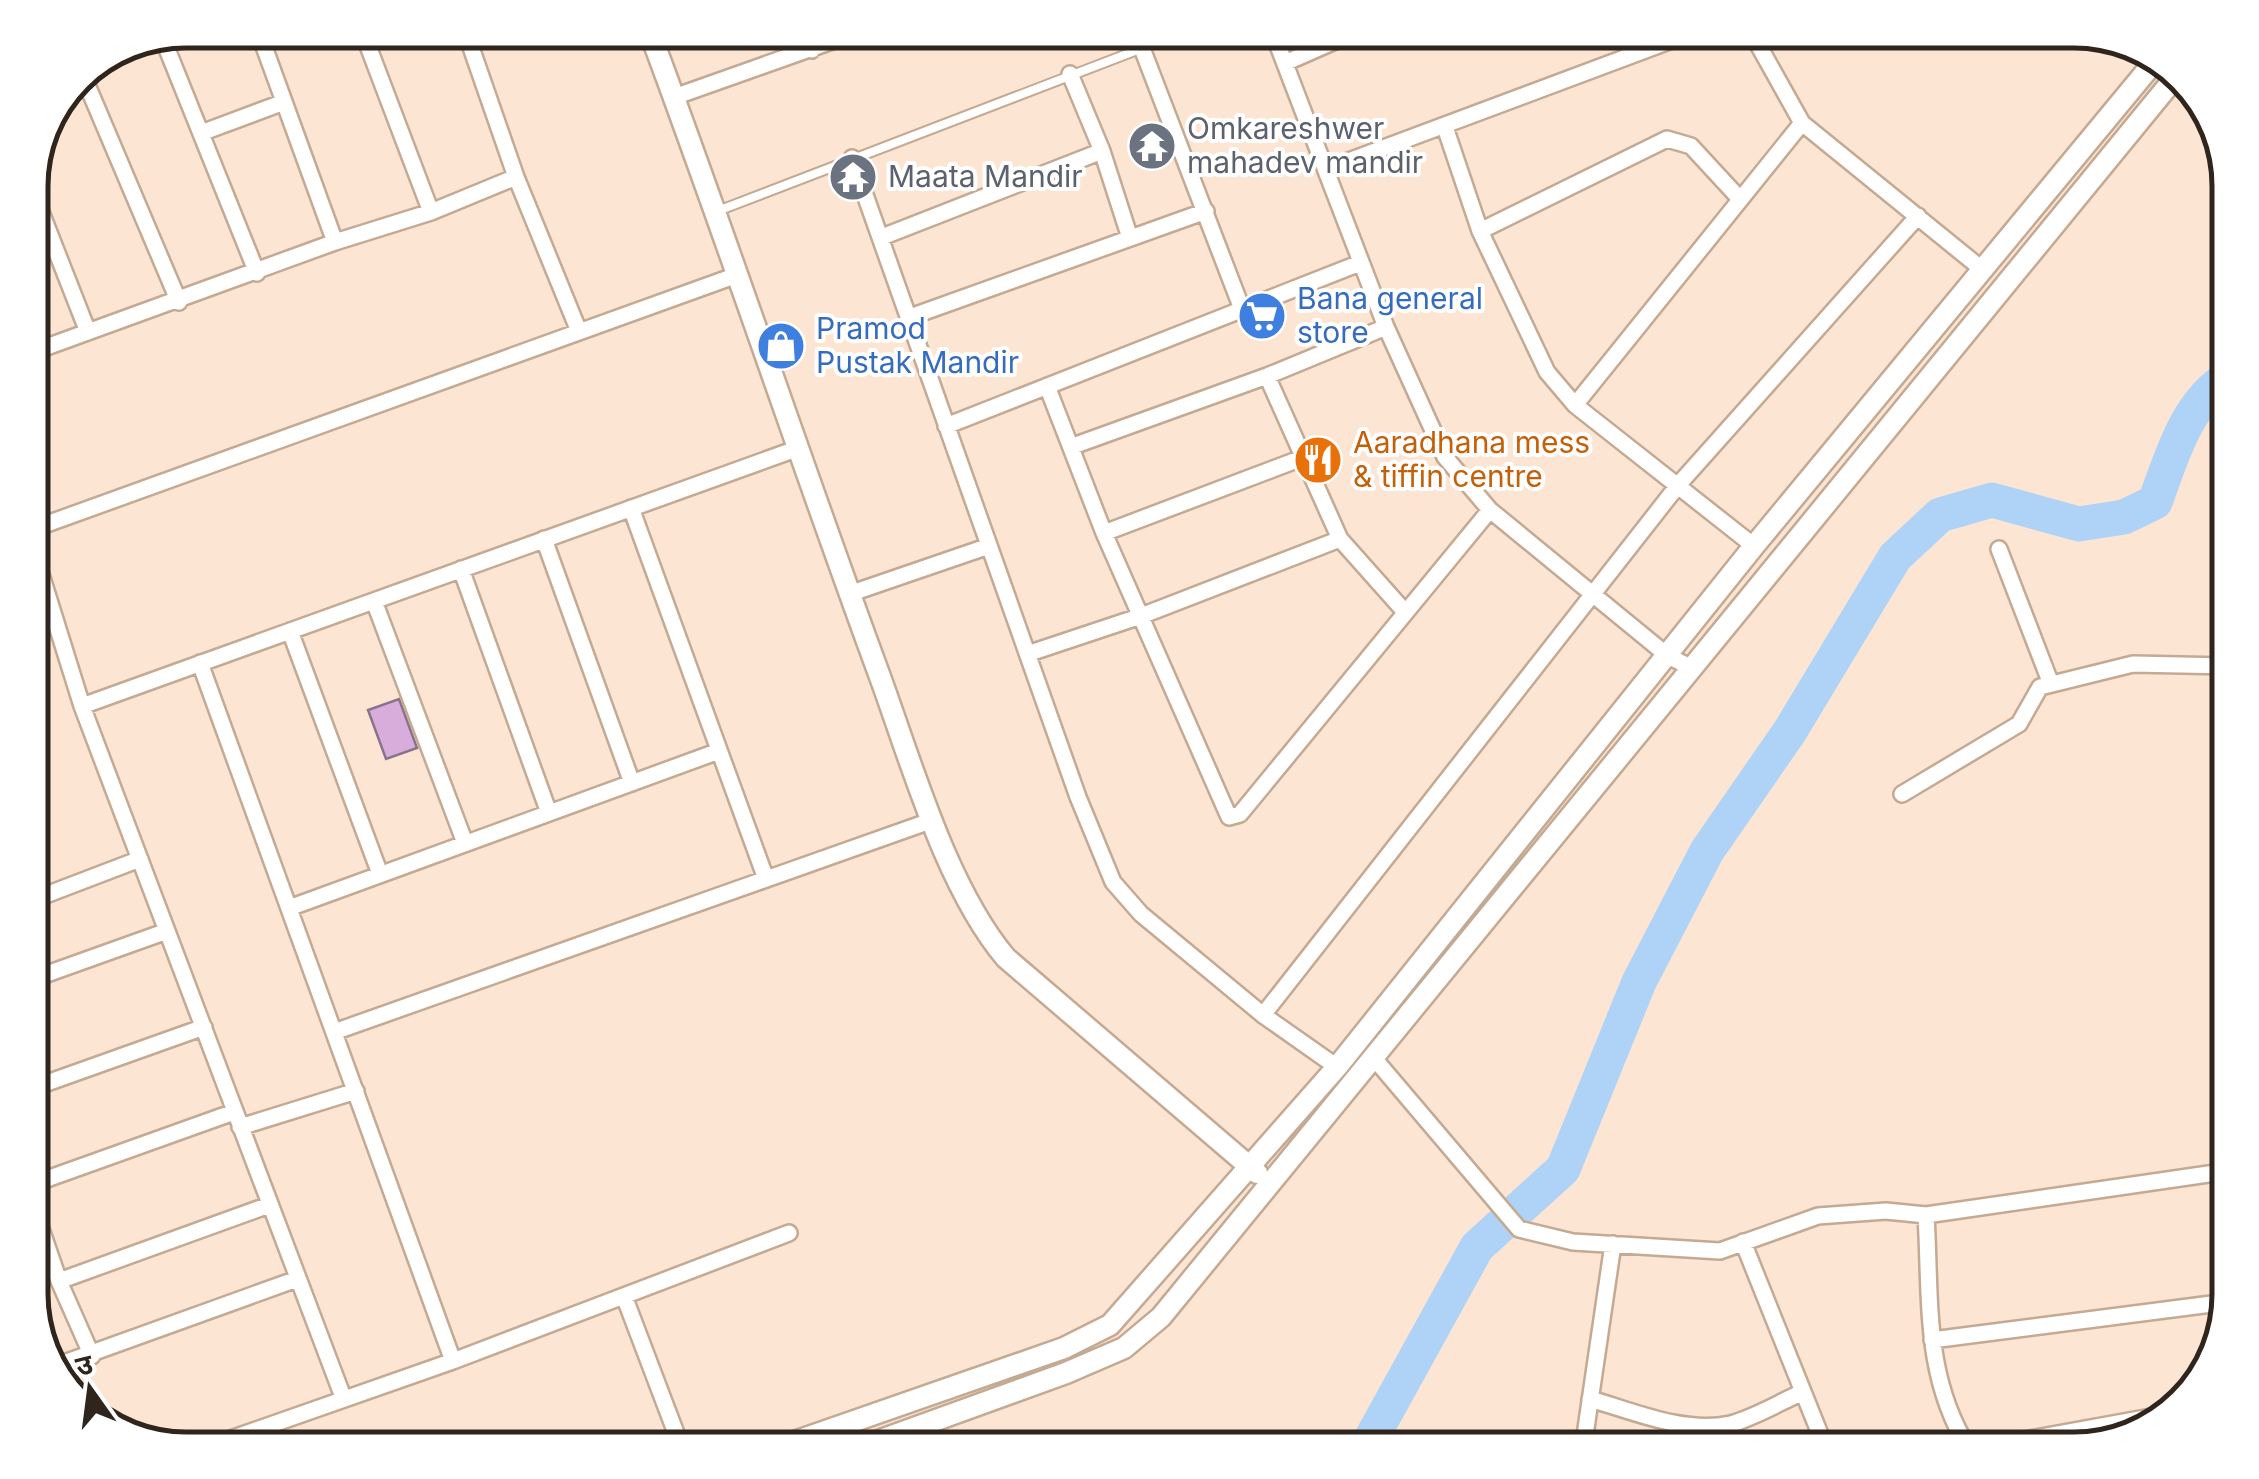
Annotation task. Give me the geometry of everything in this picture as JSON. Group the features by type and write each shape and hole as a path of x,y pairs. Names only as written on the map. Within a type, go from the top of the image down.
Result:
{"street":[{"path":"264,48 335,242"},
{"path":"369,48 431,212"},
{"path":"471,48 516,177 578,329"},
{"path":"656,48 796,449 933,820 988,936 1006,958 1248,1168 1273,1182"},
{"path":"674,97 817,48"},
{"path":"1142,48 1242,309"},
{"path":"1280,48 1386,328 1445,457 1490,510 1595,592 1668,656 1692,668"},
{"path":"1286,63 1320,48"},
{"path":"1327,170 1652,48"},
{"path":"1760,48 1802,123 1983,270"},
{"path":"167,49 257,273"},
{"path":"823,1432 1064,1348 1110,1325 1337,1067 1754,546 2147,69"},
{"path":"1070,74 1102,151 1129,235"},
{"path":"901,1432 1124,1348 1161,1317 2168,86"},
{"path":"89,89 179,302"},
{"path":"201,133 284,102"},
{"path":"1574,405 1802,123"},
{"path":"1445,127 1480,231 1547,372 1574,405 1754,546"},
{"path":"1480,231 1667,140 1691,146 1739,198"},
{"path":"882,238 1102,151"},
{"path":"852,158 1078,797 1114,882 1142,914 1263,1015 1337,1067"},
{"path":"48,346 179,302 335,242 431,212 516,177"},
{"path":"910,318 1129,235 1206,211"},
{"path":"1263,1015 1679,484 1918,216"},
{"path":"48,230 88,332"},
{"path":"946,426 1360,262"},
{"path":"48,523 578,329 737,275"},
{"path":"1073,446 1386,328"},
{"path":"1267,376 1340,540 1405,612"},
{"path":"1046,386 1073,446 1104,533 1229,817 1240,814 1490,510"},
{"path":"82,706 796,449"},
{"path":"1104,533 1302,458"},
{"path":"631,508 766,880"},
{"path":"544,540 632,782"},
{"path":"1030,653 1141,616 1340,540"},
{"path":"850,594 989,546"},
{"path":"1999,549 2051,684"},
{"path":"461,569 550,812"},
{"path":"48,597 82,706 343,1397"},
{"path":"374,601 465,843"},
{"path":"290,631 380,874"},
{"path":"200,663 453,1361"},
{"path":"1902,794 2019,724 2030,713 2035,692 2051,684 2133,664 2212,666"},
{"path":"289,908 719,751"},
{"path":"334,1032 933,820"},
{"path":"48,894 140,860"},
{"path":"48,974 167,931"},
{"path":"48,1083 204,1027"},
{"path":"1373,1057 1519,1229 1573,1242 1720,1251 1818,1216 1886,1211 1926,1214 2212,1174"},
{"path":"48,1180 237,1120 356,1091"},
{"path":"59,1281 269,1205"},
{"path":"1926,1214 1936,1377 1947,1414 1960,1432"},
{"path":"248,1432 453,1361 789,1233"},
{"path":"1743,1242 1819,1432"},
{"path":"1585,1432 1613,1244"},
{"path":"48,1249 92,1356"},
{"path":"67,1363 297,1279"},
{"path":"624,1296 676,1432"},
{"path":"1932,1340 2211,1304"},
{"path":"1590,1399 1688,1426 1712,1426 1732,1423 1803,1392"},
{"path":"2067,1432 2122,1422"}],"lane":[{"path":"715,212 1142,48"}],"building":[{"path":"399,699 417,748 386,759 368,710"}],"waterway":[{"path":"1375,1432 1477,1247 1563,1169 1639,982 1707,851 1790,731 1895,557 1940,515 1992,500 2079,524 2124,517 2155,502 2182,432 2212,390"}],"place":[{"name":"Omkareshwer mahadev mandir","path":"1152,146"},
{"name":"Maata Mandir","path":"853,177"},
{"name":"Bana general store","path":"1262,316"},
{"name":"Pramod Pustak Mandir","path":"781,346"},
{"name":"Aaradhana mess & tiffin centre","path":"1318,460"}]}
